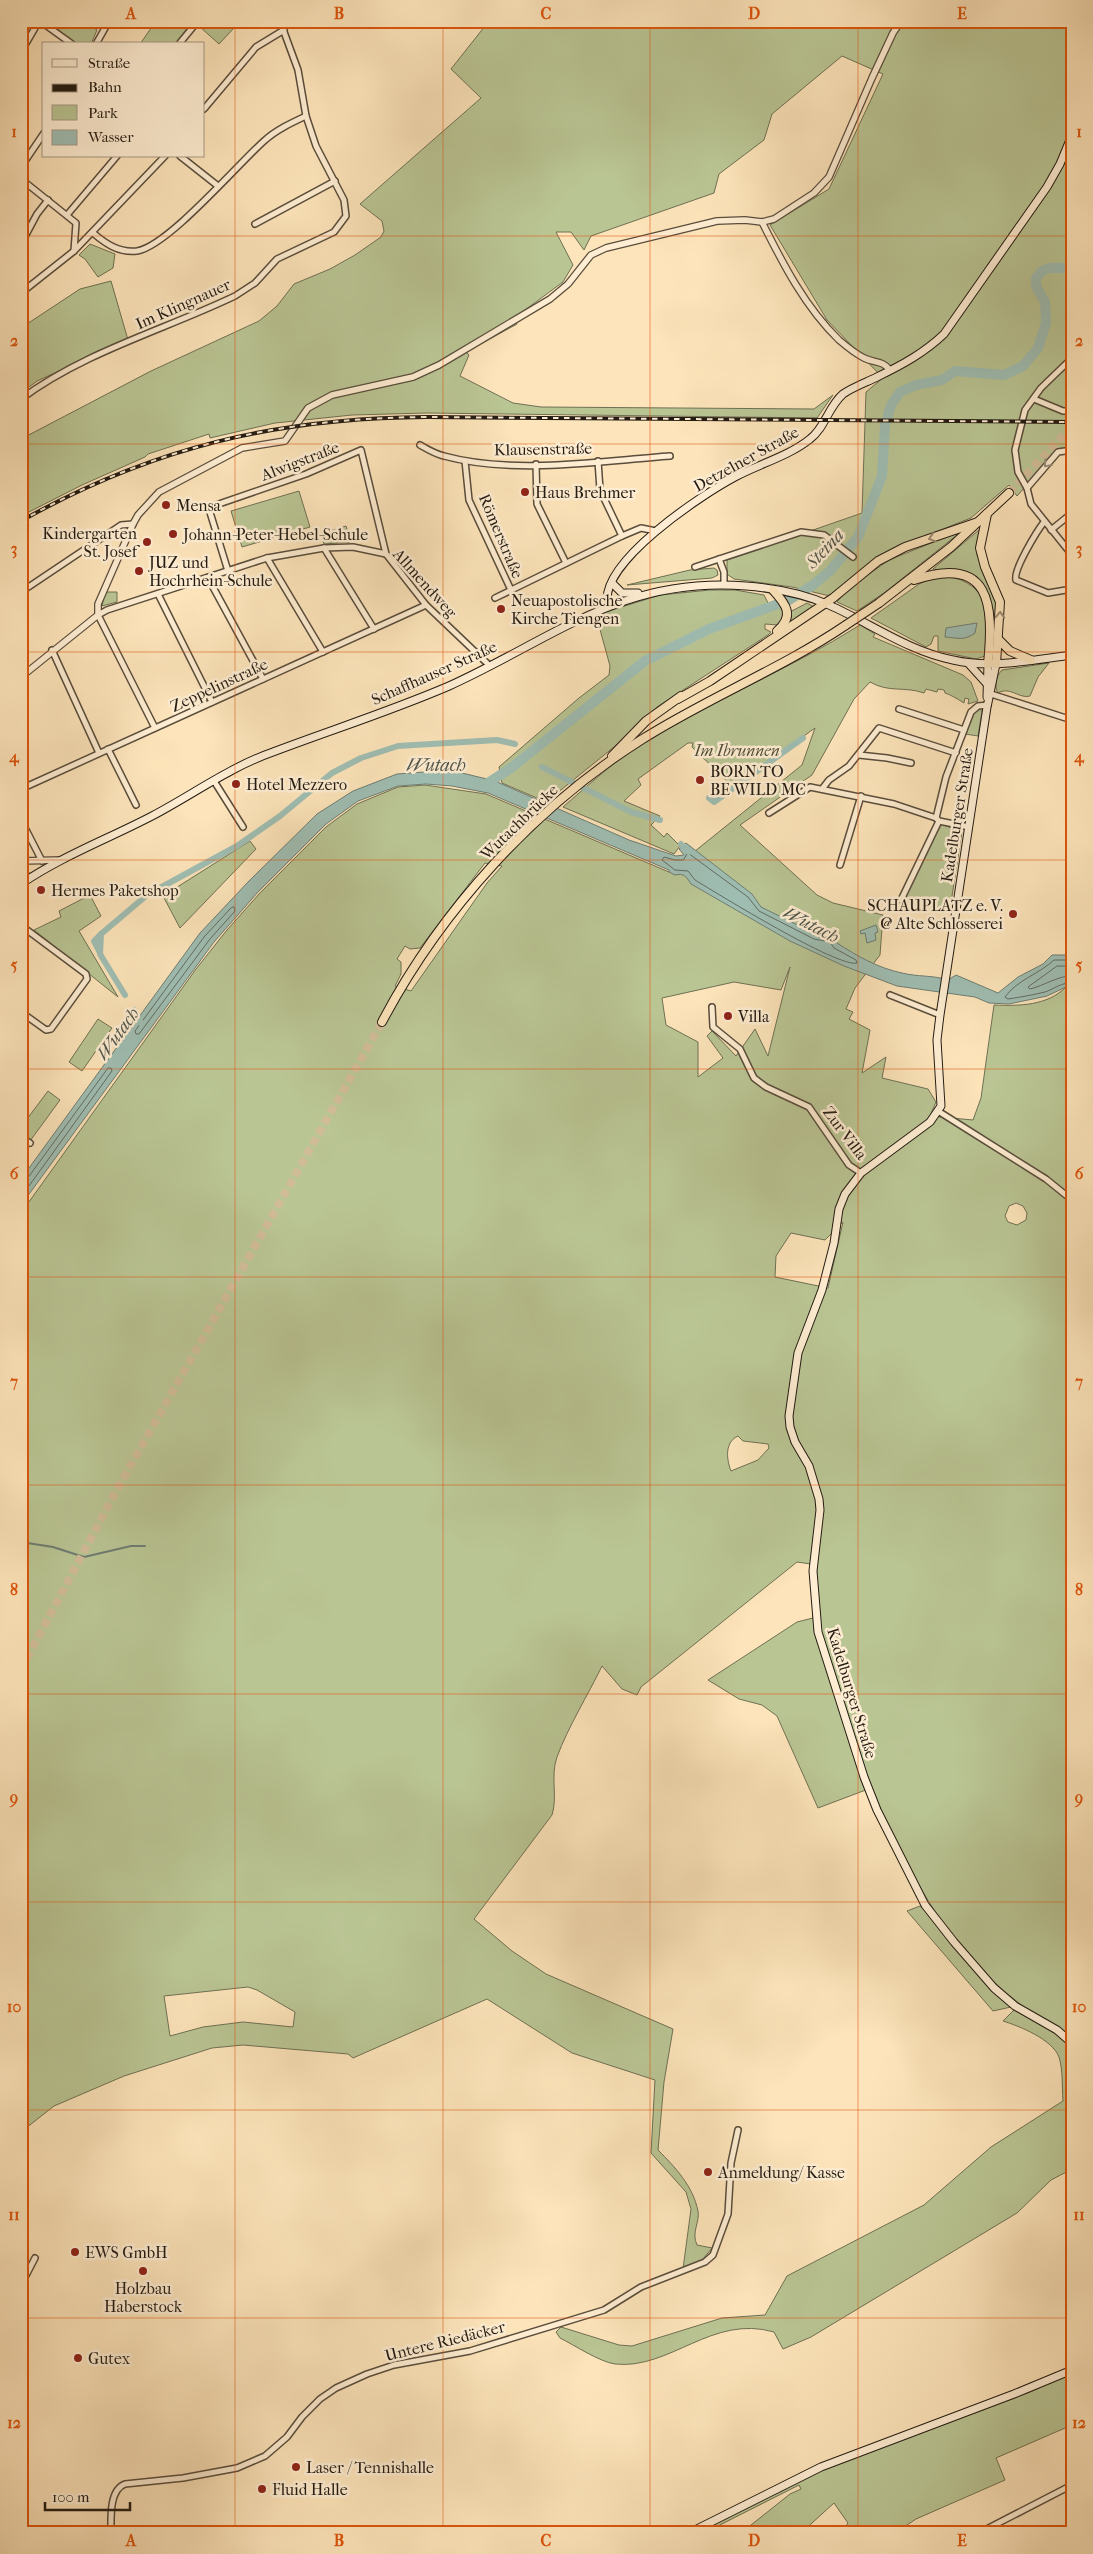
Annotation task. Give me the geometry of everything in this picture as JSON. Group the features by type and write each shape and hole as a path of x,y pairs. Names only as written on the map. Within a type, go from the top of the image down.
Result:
{"highway":[{"path":"602,766 642,739 830,636 908,582 978,522 1009,492"},
{"path":"988,513 980,548 984,567 1000,602 998,640 992,664"},
{"path":"678,699 710,681 825,603 863,571 890,553 978,522"},
{"path":"908,582 948,572 958,573 975,583 986,599 991,618 992,664"},
{"path":"602,766 646,721 785,624 788,614 786,604 777,592"},
{"path":"998,640 1010,651 1031,660"},
{"name":"Wutachbrücke","path":"382,1022 411,971 461,904 532,826 602,766"}],"main road":[{"name":"Detzelner Straße","path":"612,582 656,531 679,512 727,482 811,439 834,404 845,393 925,352 944,334 1047,187 1060,164 1072,135"},
{"path":"612,582 622,593 646,594"},
{"path":"612,582 618,602"},
{"path":"608,606 607,590 612,582"},
{"name":"Schaffhauser Straße","path":"21,884 60,860 149,818 266,754 448,686 490,666 559,628 618,602 646,594 690,586 724,585 777,592 810,599 825,603 923,651 968,663 992,664 1072,655"},
{"path":"968,663 987,684"},
{"name":"Kadelburger Straße","path":"989,693 987,684 992,664"},
{"name":"Kadelburger Straße","path":"992,664 988,705 937,1040 940,1106 930,1122 861,1173 845,1194 839,1208 834,1243 822,1290 798,1352 789,1416 794,1442 809,1466 819,1499 812,1571 818,1632 864,1777 888,1834 925,1905 994,1988 1029,2016 1057,2030 1072,2043"},
{"path":"689,2533 821,2466 1072,2370"}],"street":[{"path":"21,52 40,21 69,42"},
{"path":"97,42 109,21"},
{"path":"181,42 198,21"},
{"name":"Im Klingnauer","path":"21,399 44,382 74,366 235,296 255,283 277,259 334,232 346,216 344,200 316,146 306,116 298,70 280,21"},
{"path":"155,728 98,615 98,604 133,524 144,508 159,492 242,448 285,441 308,408 332,395 413,378 439,365 550,299 568,284 595,253 606,248 718,221 745,220 762,222 774,219 814,193 829,177 872,78 893,33 901,21"},
{"path":"205,108 256,47 284,30"},
{"path":"93,233 108,245 123,250 138,251 162,238 264,141 280,128 306,116"},
{"path":"21,167 42,136"},
{"path":"67,215 115,158"},
{"path":"21,293 74,251 93,233 163,158"},
{"path":"183,158 218,186"},
{"path":"21,179 76,224 74,251"},
{"path":"255,224 335,181"},
{"path":"21,244 37,214 48,200"},
{"path":"762,222 786,269 817,316 840,341 864,358 883,362 890,370"},
{"path":"1072,358 1041,388 1025,410 1020,422 1015,450 1018,472 1027,488 1031,504 1072,555"},
{"path":"1034,399 1063,411 1072,411"},
{"name":"Klausenstraße","path":"420,445 442,456 465,461 536,464 670,456"},
{"name":"Alwigstraße","path":"228,571 209,509 306,474 361,450 386,554"},
{"path":"1027,488 1058,452 1072,450"},
{"name":"Römerstraße","path":"465,461 469,500 510,590"},
{"path":"598,461 600,490 622,536"},
{"path":"536,464 537,504 566,562"},
{"path":"1051,530 1072,512"},
{"path":"1044,522 1027,550 1016,573 1016,580 1048,593 1072,589"},
{"path":"21,592 121,525 133,524"},
{"path":"494,598 566,562 641,528 656,531"},
{"path":"695,567 801,532 824,535 853,557"},
{"name":"Allmendweg","path":"98,615 267,558 324,548 353,547 386,554 426,605 490,666"},
{"path":"324,548 374,628"},
{"path":"267,558 323,652"},
{"path":"719,559 724,572 724,585"},
{"path":"208,578 263,679"},
{"path":"158,594 212,702"},
{"name":"Zeppelinstraße","path":"21,788 426,605"},
{"path":"21,677 52,650 98,615"},
{"path":"52,650 99,753"},
{"path":"989,693 1072,720"},
{"path":"901,900 938,819 946,777 964,730 974,708 982,704 988,705"},
{"path":"899,710 964,730"},
{"path":"822,789 829,780 849,766 859,756 879,728 956,753"},
{"path":"108,749 136,805"},
{"path":"859,756 887,758 911,764"},
{"path":"214,781 243,827"},
{"path":"769,813 810,787 861,796 969,827"},
{"path":"840,865 861,796"},
{"path":"21,820 42,862"},
{"path":"21,861 42,862 60,860"},
{"path":"21,866 29,879"},
{"path":"21,1012 46,1030 51,1029 87,978 86,974 22,927"},
{"path":"890,995 940,1015"},
{"name":"Zur Villa","path":"712,1007 713,1027 740,1050 754,1078 766,1087 809,1106 849,1164 861,1173"},
{"path":"938,1111 1046,1179 1072,1200"},
{"path":"21,1138 30,1143"},
{"name":"Untere Riedäcker","path":"111,2533 114,2498 118,2487 125,2484 226,2471 266,2456 287,2437 302,2417 320,2399 336,2388 367,2374 394,2366 470,2351 604,2310 641,2287 705,2262 713,2255 728,2214 731,2163 738,2130"},
{"path":"21,2285 35,2258"},
{"path":"979,2533 1072,2485"}],"green space":[{"path":"48,21 83,21 97,30 92,42 73,42"},
{"path":"156,21 193,21 177,42 141,42"},
{"path":"203,21 225,21 233,29 219,44 199,26"},
{"path":"489,21 1072,21 1072,446 1058,450 1017,496 1009,485 971,518 892,549 869,563 830,596 792,587 734,579 727,574 727,560 862,513 866,392 883,378 827,320 770,225 829,189 883,74 842,56 772,114 764,140 719,174 714,193 591,236 584,250 571,232 556,232 573,265 563,282 514,318 517,324 466,352 469,355 460,376 513,403 541,407 814,409 833,395 817,418 427,413 352,415 275,423 210,438 209,434 148,454 21,516 21,439 151,371 259,321 277,306 294,284 330,269 381,237 384,231 382,221 360,204 481,98 451,69"},
{"path":"90,244 115,254 113,268 98,277 85,259 79,255"},
{"path":"111,281 128,340 37,381 21,393 21,324 30,322 80,289"},
{"path":"299,491 310,527 242,547 231,511"},
{"path":"346,526 351,542 324,544 321,534"},
{"path":"980,529 977,555 997,602 992,657 992,609 984,589 976,580 963,572 933,569"},
{"path":"956,533 957,535 884,593 857,611 837,602 849,588 889,560"},
{"path":"714,568 717,570 718,575 712,578 627,585 690,570"},
{"path":"938,576 954,578 967,583 977,591 984,601 990,627 985,656 976,659 938,651 938,636 934,636 931,644 926,647 871,618 919,584"},
{"path":"710,590 735,590 764,595 769,605 778,601 783,610 782,619 778,625 765,624 765,629 771,632 768,635 657,707 614,747 546,802 502,783 499,767 579,698 609,675 610,666 596,615 660,595"},
{"path":"105,592 117,592 117,602 102,606"},
{"path":"807,603 814,607 787,625 790,612"},
{"name":"Im Ibrunnen","path":"860,625 875,634 873,637 963,675 971,682 978,701 968,704 969,699 965,698 964,703 945,693 944,690 938,689 937,692 926,689 924,693 884,687 870,682 854,699 812,775 740,825 817,895 833,903 883,915 880,955 855,988 846,1009 853,1012 849,1019 870,1030 862,1073 886,1057 882,1078 928,1089 936,1102 930,1116 973,1120 981,1098 994,1005 1032,1004 1050,998 1066,987 1072,988 1072,2169 1051,2180 1017,2213 811,2337 783,2349 774,2332 752,2328 731,2330 711,2336 654,2359 635,2364 615,2364 587,2353 560,2338 556,2332 561,2327 619,2345 632,2346 722,2318 765,2315 787,2276 924,2205 991,2147 1063,2101 1061,2067 1055,2050 1050,2044 1034,2034 1003,2021 1020,2004 971,1959 950,1933 899,1849 871,1788 818,1808 777,1716 762,1705 739,1699 708,1680 797,1622 813,1618 811,1564 797,1562 641,1687 637,1695 622,1689 602,1666 572,1723 557,1757 554,1772 554,1808 552,1815 474,1919 512,1951 546,1974 673,2029 664,2082 658,2150 688,2185 696,2202 698,2220 695,2240 697,2245 712,2248 703,2259 683,2269 691,2209 686,2192 651,2153 655,2080 572,2053 487,1999 353,2058 348,2054 243,2045 212,2048 124,2076 54,2106 21,2132 21,1213 196,969 227,930 260,893 326,827 357,804 398,787 425,785 486,794 669,872 802,765 815,728 733,787 692,747 693,743 688,743 638,779 641,785 624,801 660,816 651,825 664,837 667,833 680,846 674,854 563,807 615,763 660,733 832,642","holes":["485,863 502,866 487,883 411,991 395,986 401,974 401,962 397,959 405,946 410,949 420,948","790,967 768,1056 755,1029 736,1056 712,1031 707,1036 723,1058 698,1077 698,1042 666,1025 662,998 734,982 781,990","1016,1203 1023,1206 1027,1213 1026,1220 1017,1225 1008,1222 1005,1216 1009,1206","843,1222 828,1288 775,1277 776,1256 791,1233 825,1240","738,1436 743,1441 768,1444 769,1448 758,1460 731,1471 728,1461 728,1451 731,1442","248,1987 257,1990 295,2012 293,2027 243,2022 203,2027 170,2036 164,1996"]},
{"path":"1049,663 1038,677 1030,696 1022,696 1007,691 998,693 996,681 1002,670"},
{"path":"980,709 982,712 978,736 965,734 973,716"},
{"path":"941,824 962,832 950,909 903,901"},
{"path":"250,841 256,849 180,928 163,896"},
{"path":"90,895 101,916 79,931 118,997 34,930 61,917 59,911"},
{"path":"98,1019 112,1028 82,1071 69,1062"},
{"path":"48,1091 60,1100 30,1141 21,1135 21,1127"},
{"path":"920,1906 1011,2007 993,2011 907,1911"},
{"path":"1072,2374 1072,2425 996,2458 1005,2480 916,2519 904,2527 907,2533 840,2533 848,2523 834,2503 801,2533 741,2533 790,2494 801,2489 799,2485 704,2533 697,2533 819,2471 1028,2393"}],"water":[{"path":"977,623 975,633 968,637 945,637 946,628"},
{"path":"458,772 495,781 629,840 676,856 684,855 679,849 686,843 752,894 761,907 816,934 836,937 837,943 860,957 893,971 948,980 956,975 998,993 1018,977 1043,964 1052,955 1072,955 1072,988 1066,987 1047,996 1009,1004 989,1003 975,997 897,986 844,966 790,941 691,884 681,874 675,875 669,872 669,870 488,793 452,786 426,784 398,786 358,801 326,824 258,892 214,942 21,1205 21,1179 200,933 249,881 317,814 353,791 397,774"},
{"path":"876,925 878,932 875,933 876,940 867,943 865,933 861,934 860,931"}],"waterway":[{"name":"Steina","path":"488,783 511,768 645,661 709,629 789,600 813,585 830,571 858,537 882,476 885,425 891,405 900,392 916,385 942,380 955,371 1004,375 1023,366 1038,348 1046,323 1045,302 1036,286 1036,278 1042,271 1049,268 1072,268"},
{"path":"709,798 714,802 803,738"},
{"name":"Wutach","path":"125,995 100,954 101,934 147,895 237,846 280,816 332,773 361,758 398,746 497,740 515,744"},
{"path":"542,767 631,812 660,820"},
{"path":"681,844 689,852"},
{"path":"100,953 94,941 101,934"},
{"name":"Wutach","path":"134,1010 142,1024"},
{"path":"21,1542 53,1547 84,1557 131,1546 145,1546"}],"tunnel":[{"path":"1009,493 1072,426"},
{"path":"21,1669 114,1495 382,1022"}],"railway":[{"path":"21,521 70,495 168,456 217,442 267,431 319,423 427,417 1072,422"}],"place":[{"name":"Haus Brehmer","path":"525,492"},
{"name":"Mensa","path":"166,505"},
{"name":"Johann-Peter-Hebel-Schule","path":"173,534"},
{"name":"Kindergarten St. Josef","path":"147,542"},
{"name":"JUZ und Hochrhein-Schule","path":"139,571"},
{"name":"Neuapostolische Kirche Tiengen","path":"501,609"},
{"name":"BORN TO BE WILD MC","path":"700,780"},
{"name":"Hotel Mezzero","path":"236,784"},
{"name":"Hermes Paketshop","path":"41,890"},
{"name":"SCHAUPLATZ e. V. @ Alte Schlosserei","path":"1013,914"},
{"name":"Villa","path":"728,1016"},
{"name":"Anmeldung/ Kasse","path":"708,2172"},
{"name":"EWS GmbH","path":"75,2252"},
{"name":"Holzbau Haberstock","path":"143,2271"},
{"name":"Gutex","path":"78,2358"},
{"name":"Laser / Tennishalle","path":"296,2467"},
{"name":"Fluid Halle","path":"262,2489"}]}
